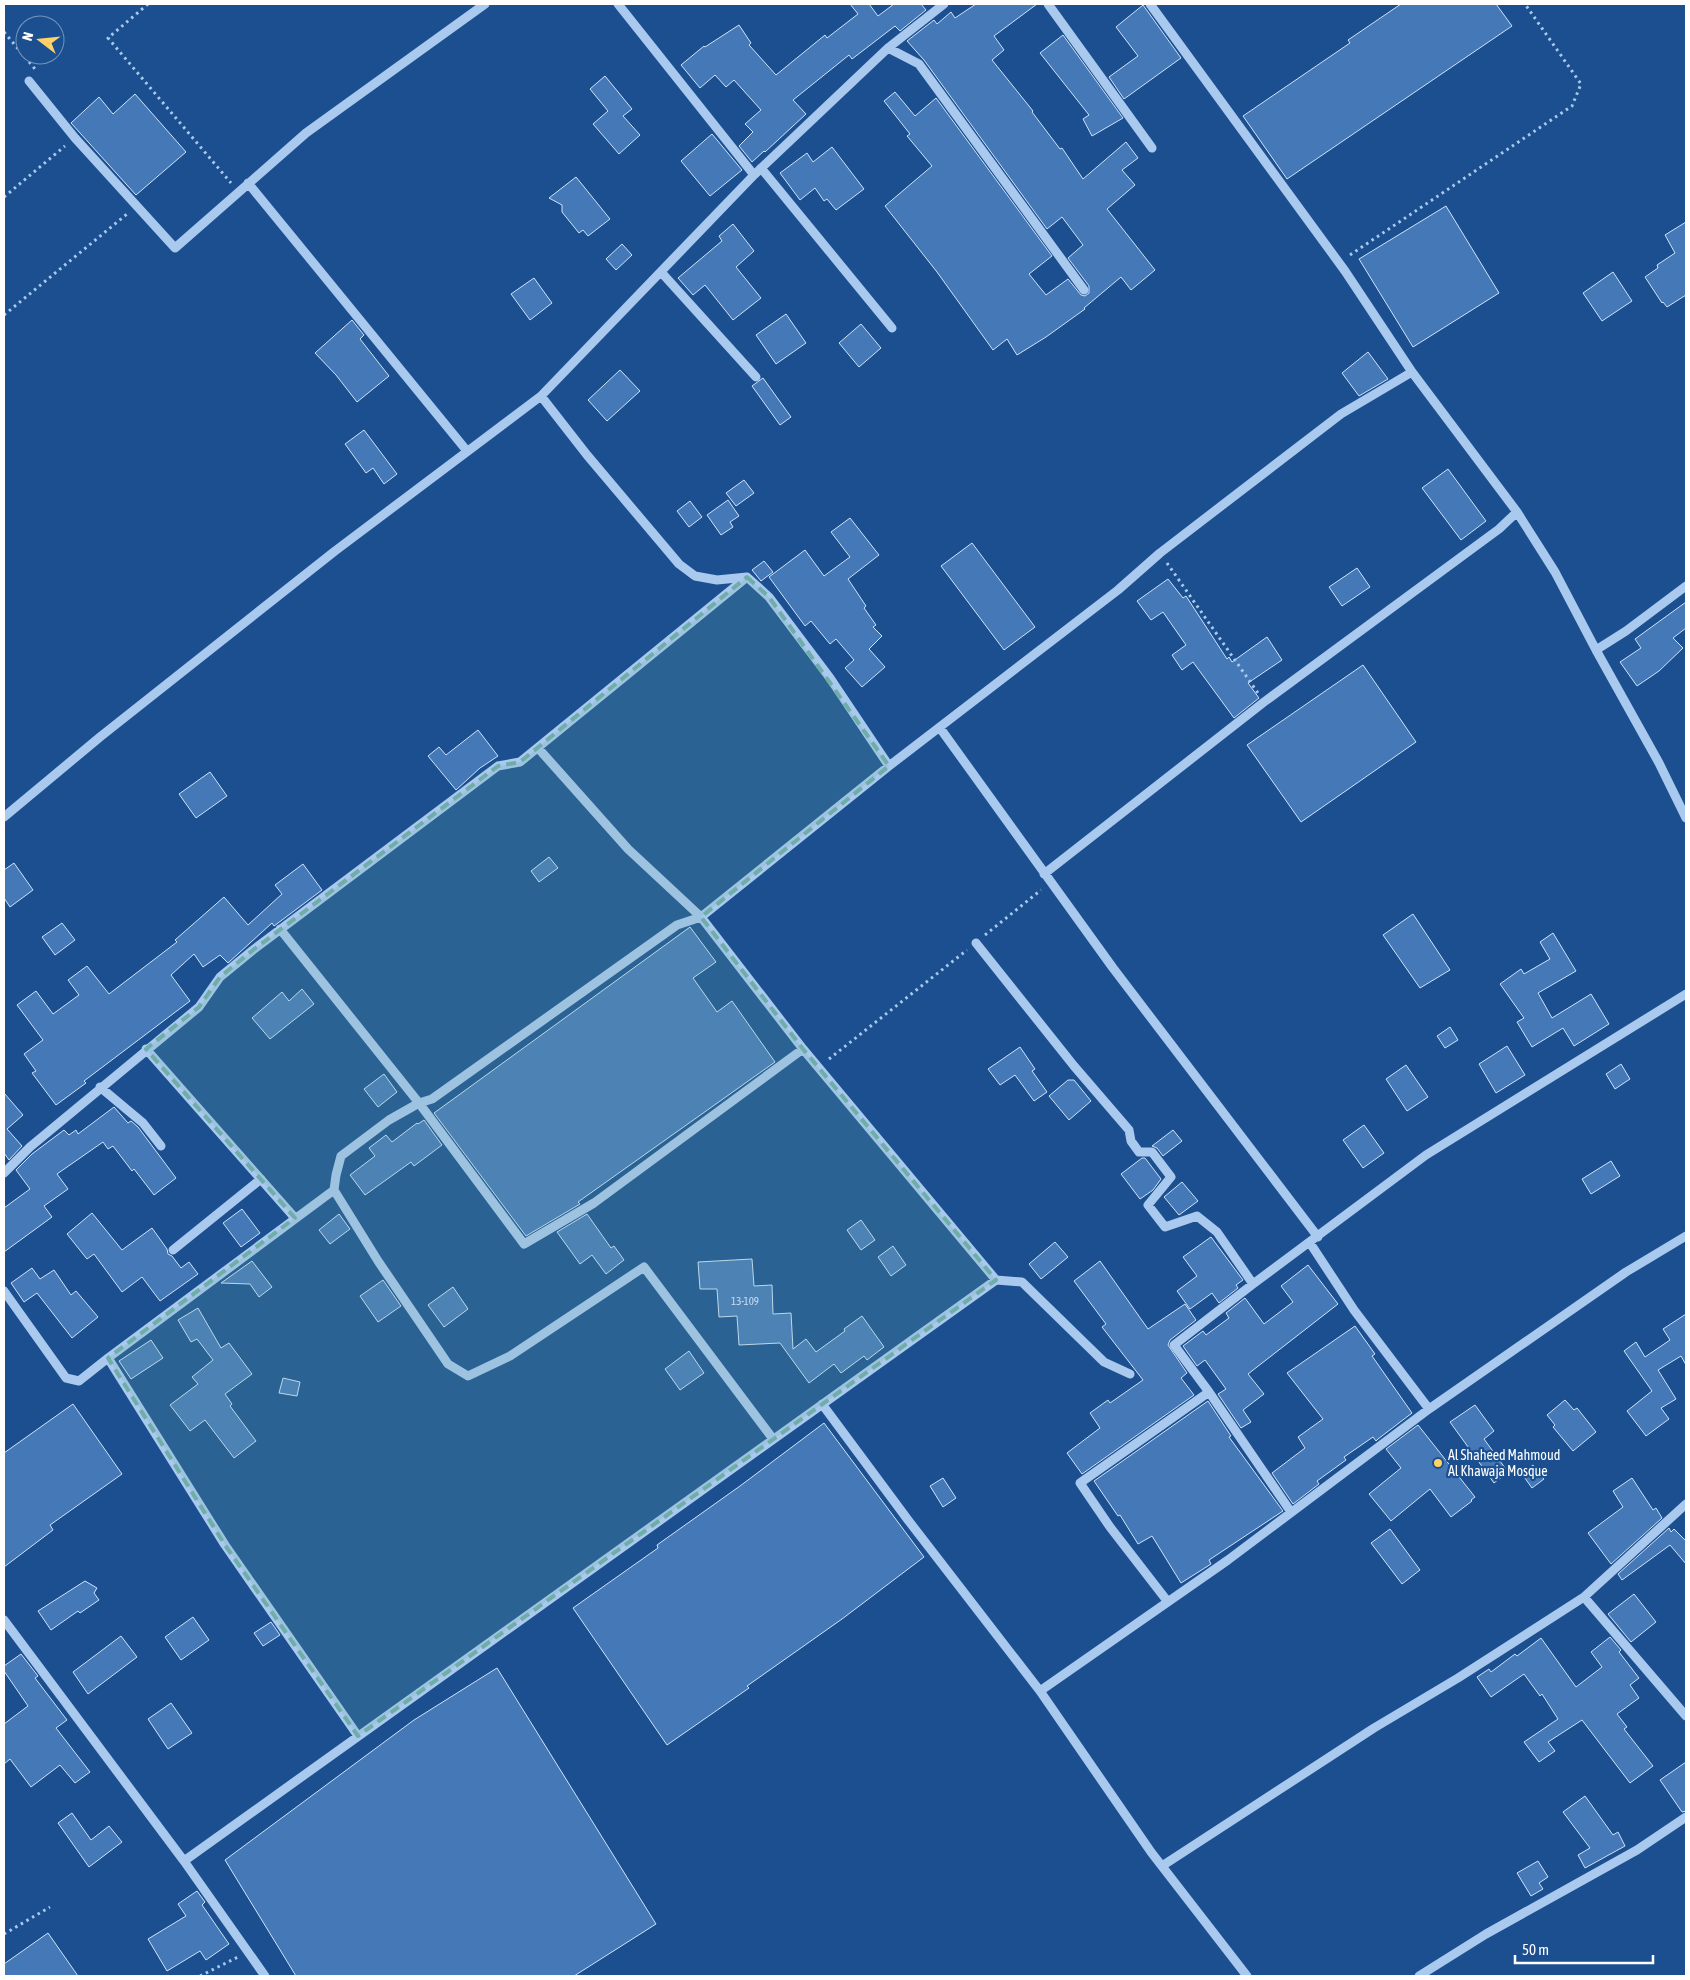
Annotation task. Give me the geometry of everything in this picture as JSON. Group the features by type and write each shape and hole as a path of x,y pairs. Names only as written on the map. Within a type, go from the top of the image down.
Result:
{"street":[{"path":"29,81 75,138 175,248 306,133 485,4"},
{"path":"618,4 754,175"},
{"path":"4,816 319,563 541,396 761,168 888,48 944,4"},
{"path":"1048,4 1152,148"},
{"path":"1150,4 1338,263 1412,372 1517,512 1555,572 1659,763 1686,818"},
{"path":"888,48 919,64 1084,290"},
{"path":"761,168 892,328"},
{"path":"248,183 467,451"},
{"path":"661,272 756,377"},
{"path":"774,1439 644,1267 510,1356 468,1376 448,1364 378,1261 334,1190 341,1156 389,1120 419,1103 432,1099 677,925 701,917 889,766 1118,590 1160,553 1341,414 1412,372"},
{"path":"541,396 678,564 695,576 717,580 747,577 769,597 830,678 889,766"},
{"path":"1044,874 1264,702 1499,529 1517,512"},
{"path":"4,1173 30,1147 100,1087 199,1006 220,977 498,766 520,762 747,577"},
{"path":"1596,650 1626,631 1686,586"},
{"path":"940,728 1044,874 1314,1240 1354,1310 1429,1408"},
{"path":"538,748 628,849 701,917 803,1050 996,1280"},
{"path":"280,930 419,1103 524,1244 594,1203 803,1050"},
{"path":"976,943 1074,1066 1129,1130 1131,1141 1139,1152 1152,1152 1171,1177 1148,1205 1165,1227 1197,1216 1217,1232 1253,1284"},
{"path":"1291,1512 1209,1392 1174,1345 1426,1155 1686,994"},
{"path":"146,1049 296,1218"},
{"path":"100,1087 142,1123 161,1146"},
{"path":"173,1250 261,1179"},
{"path":"4,1291 66,1378 79,1381 334,1190"},
{"path":"1040,1691 1168,1602 1429,1408 1626,1272 1686,1236"},
{"path":"184,1861 996,1280 1022,1282 1104,1362 1130,1374"},
{"path":"108,1358 225,1545 358,1736"},
{"path":"1168,1602 1110,1527 1080,1483 1209,1392"},
{"path":"822,1404 908,1520 1040,1691 1162,1866 1247,1976"},
{"path":"1162,1866 1374,1728 1458,1678 1584,1597 1686,1504"},
{"path":"1584,1597 1686,1716"},
{"path":"4,1620 184,1861 265,1976"},
{"path":"1419,1976 1486,1934 1637,1850 1686,1817"}],"path":[{"path":"148,4 108,38 238,191"},
{"path":"1338,263 1572,106 1581,84 1524,4"},
{"path":"4,32 35,70 29,81"},
{"path":"4,197 75,138"},
{"path":"4,315 137,206"},
{"path":"1160,553 1264,702"},
{"path":"818,1068 1051,882"},
{"path":"4,1934 50,1907"},
{"path":"200,1976 248,1952"}],"highlighted area":[{"path":"747,577 769,597 889,766 701,917 803,1049 996,1280 358,1736 225,1545 108,1358 295,1218 146,1049 199,1007 220,977 253,950 498,766 520,762"}],"building":[{"path":"850,4 869,4 878,16 894,4 921,4 926,10 900,31 895,26 852,59 849,55 793,100 806,114 752,162 739,146 753,132 745,124 761,110 734,80 726,87 715,75 700,88 681,65 704,46 739,25 751,43 749,45 776,75 825,35 827,38 858,14"},
{"path":"976,4 1037,4 994,36 1004,50 992,60 1033,111 1060,149 1062,148 1083,179 1126,142 1138,158 1122,170 1135,185 1107,209 1155,270 1131,290 1121,277 1085,309 1017,355 1007,339 993,350 937,272 885,206 932,166 907,136 910,134 884,101 895,92 915,116 936,98 1052,256 1029,274 1046,295 1068,279 1081,295 1085,296 1089,293 1089,286 1068,258 1083,245 1062,217 1047,229 924,60 907,41 934,20 937,24 951,12 955,18"},
{"path":"1401,4 1496,4 1512,26 1287,179 1243,116 1350,43 1348,40"},
{"path":"1143,5 1181,58 1124,99 1109,77 1138,56 1116,27"},
{"path":"1063,35 1123,118 1092,136 1083,119 1089,115 1040,53"},
{"path":"605,76 632,109 623,116 640,135 619,154 593,124 608,111 590,89"},
{"path":"135,94 186,152 136,195 71,123 99,97 113,114"},
{"path":"712,134 742,170 710,196 681,161"},
{"path":"832,147 864,189 836,210 827,199 824,201 815,188 800,200 780,173 807,153 813,162"},
{"path":"576,177 610,219 588,236 583,230 579,233 562,212 562,205 549,198"},
{"path":"1446,206 1499,293 1413,347 1359,259"},
{"path":"1686,222 1686,295 1667,307 1662,303 1645,277 1658,268 1657,265 1675,253 1665,235"},
{"path":"733,224 754,251 736,267 761,298 733,320 705,285 693,295 678,278 722,241 719,236"},
{"path":"622,244 632,255 616,270 606,259"},
{"path":"1613,272 1632,301 1602,321 1583,293"},
{"path":"534,278 552,303 530,320 511,294"},
{"path":"786,314 806,343 776,364 756,335"},
{"path":"352,320 364,335 360,339 389,376 357,402 336,375 315,353"},
{"path":"861,324 881,348 859,367 839,343"},
{"path":"1368,352 1388,379 1359,396 1342,373"},
{"path":"620,370 640,391 607,421 588,400"},
{"path":"763,378 791,417 780,425 752,386"},
{"path":"364,430 397,474 384,484 373,468 366,473 345,444"},
{"path":"1448,469 1486,521 1461,540 1422,488"},
{"path":"744,480 754,493 736,506 726,493"},
{"path":"728,500 739,516 730,522 733,527 721,535 707,515"},
{"path":"690,501 702,517 689,527 677,511"},
{"path":"850,518 879,555 848,579 876,625 873,627 882,636 869,649 885,667 862,687 845,668 854,660 836,639 830,644 811,621 805,626 769,577 805,550 824,576 850,557 831,532"},
{"path":"972,543 1035,627 1004,650 941,566"},
{"path":"764,561 773,572 761,581 752,570"},
{"path":"1357,568 1370,587 1342,606 1329,587"},
{"path":"1168,579 1183,598 1186,596 1227,659 1229,657 1232,662 1267,637 1282,660 1248,683 1259,698 1234,718 1193,662 1182,670 1172,655 1186,645 1163,612 1151,620 1137,601"},
{"path":"1686,602 1686,628 1673,638 1683,648 1659,671 1637,686 1620,662 1641,648 1635,639"},
{"path":"1363,665 1416,742 1301,822 1247,745"},
{"path":"478,730 498,756 480,768 456,790 428,756 439,747 446,755"},
{"path":"210,772 227,796 196,818 179,794"},
{"path":"549,857 558,868 539,882 531,871"},
{"path":"14,863 33,890 10,907 4,898 4,870"},
{"path":"303,864 322,890 274,926 272,923 228,963 220,955 203,967 194,954 171,975 190,1001 84,1081 86,1083 56,1105 32,1073 36,1071 24,1054 43,1040 17,1005 36,991 53,1014 79,995 68,980 87,966 109,994 177,942 175,940 224,897 248,925 282,894 275,885"},
{"path":"1413,914 1450,970 1420,988 1383,935"},
{"path":"62,923 75,940 55,955 42,937"},
{"path":"690,927 716,962 693,978 717,1012 732,1001 775,1062 578,1202 580,1204 526,1236 434,1113"},
{"path":"1553,933 1576,971 1538,993 1552,1018 1591,994 1609,1024 1574,1046 1563,1028 1532,1047 1517,1022 1524,1018 1500,984 1521,969 1524,974 1550,959 1540,942"},
{"path":"302,989 314,1004 270,1039 252,1018 282,992 289,1001"},
{"path":"1450,1027 1458,1040 1445,1048 1437,1036"},
{"path":"1507,1046 1525,1075 1496,1093 1479,1064"},
{"path":"1020,1047 1035,1069 1032,1071 1047,1092 1034,1101 1015,1075 1000,1085 988,1069"},
{"path":"1621,1064 1630,1079 1615,1089 1606,1074"},
{"path":"1406,1065 1428,1097 1407,1111 1386,1079"},
{"path":"384,1074 397,1092 378,1107 364,1089"},
{"path":"1068,1080 1074,1080 1091,1101 1069,1120 1049,1096"},
{"path":"4,1093 23,1115 7,1129 22,1146 9,1160 4,1153"},
{"path":"114,1107 128,1123 131,1121 138,1127 176,1178 154,1195 113,1146 108,1149 103,1142 57,1174 68,1189 44,1206 52,1217 4,1252 4,1208 30,1189 16,1170 32,1154 64,1130 69,1135 76,1130 78,1134"},
{"path":"424,1120 442,1145 414,1166 411,1162 365,1195 350,1175 375,1156 369,1148 386,1135 392,1142"},
{"path":"1364,1125 1384,1153 1363,1168 1343,1140"},
{"path":"1173,1130 1182,1141 1163,1156 1157,1148 1152,1146"},
{"path":"1142,1158 1145,1158 1161,1179 1153,1190 1140,1199 1121,1174"},
{"path":"1611,1161 1620,1176 1591,1194 1582,1179"},
{"path":"1182,1182 1198,1201 1179,1215 1164,1197"},
{"path":"242,1209 260,1233 241,1247 223,1223"},
{"path":"92,1213 122,1250 152,1228 167,1249 168,1254 172,1256 181,1268 189,1262 198,1274 160,1301 142,1277 122,1292 94,1254 87,1259 67,1234"},
{"path":"339,1214 350,1229 330,1244 319,1230"},
{"path":"587,1214 611,1248 614,1246 624,1260 606,1274 592,1255 580,1264 557,1232"},
{"path":"861,1220 875,1240 861,1250 847,1230"},
{"path":"1211,1237 1243,1280 1236,1285 1238,1288 1219,1303 1212,1293 1190,1309 1177,1291 1197,1276 1183,1257"},
{"path":"1055,1242 1068,1257 1041,1279 1029,1264"},
{"path":"893,1246 906,1265 891,1276 878,1257"},
{"path":"752,1259 754,1286 772,1285 773,1314 791,1313 793,1349 806,1339 816,1352 862,1316 884,1347 867,1360 864,1356 841,1373 834,1364 809,1383 780,1343 739,1345 737,1316 719,1317 717,1289 700,1289 698,1262"},
{"path":"252,1261 272,1287 259,1297 250,1284 221,1283"},
{"path":"1100,1261 1148,1329 1185,1304 1196,1320 1170,1340 1168,1345 1187,1373 1181,1378 1194,1395 1082,1474 1067,1453 1100,1428 1090,1413 1108,1400 1110,1403 1143,1380 1102,1327 1106,1324 1074,1281"},
{"path":"1308,1265 1338,1304 1248,1374 1264,1394 1243,1410 1251,1422 1241,1428 1218,1394 1226,1389 1205,1360 1197,1366 1183,1346 1203,1331 1206,1335 1229,1318 1226,1313 1245,1298 1264,1324 1293,1302 1281,1286"},
{"path":"32,1268 40,1279 54,1270 71,1295 76,1291 98,1317 72,1338 37,1293 24,1302 11,1283"},
{"path":"383,1280 401,1306 378,1322 360,1296"},
{"path":"453,1287 468,1309 444,1327 428,1305"},
{"path":"198,1308 221,1348 229,1343 252,1374 225,1394 232,1404 230,1406 256,1441 234,1458 205,1420 190,1431 170,1405 198,1384 192,1377 213,1360 197,1339 191,1342 178,1320"},
{"path":"1686,1314 1686,1365 1681,1356 1658,1370 1676,1399 1661,1408 1669,1419 1646,1436 1627,1411 1652,1391 1624,1351 1636,1342 1645,1357 1670,1340 1663,1329"},
{"path":"1355,1326 1375,1354 1372,1356 1412,1413 1376,1441 1373,1437 1344,1457 1346,1460 1317,1481 1319,1484 1293,1504 1272,1473 1305,1448 1298,1437 1323,1419 1287,1373"},
{"path":"151,1340 163,1358 131,1379 119,1361"},
{"path":"689,1351 704,1373 680,1390 665,1369"},
{"path":"283,1378 300,1382 297,1396 279,1393"},
{"path":"1565,1400 1574,1410 1577,1408 1596,1432 1573,1451 1553,1427 1555,1425 1547,1415"},
{"path":"1208,1401 1231,1436 1229,1437 1283,1511 1209,1560 1211,1564 1181,1583 1152,1536 1138,1544 1120,1515 1118,1516 1094,1481"},
{"path":"73,1404 122,1474 50,1525 53,1530 4,1567 4,1453"},
{"path":"1475,1405 1494,1431 1484,1439 1508,1472 1494,1483 1450,1422"},
{"path":"824,1423 924,1557 842,1619 747,1686 749,1688 667,1745 573,1608 658,1548 657,1545"},
{"path":"1418,1425 1475,1497 1451,1517 1430,1489 1391,1521 1369,1494 1401,1468 1386,1449"},
{"path":"1533,1465 1544,1479 1532,1488 1522,1474"},
{"path":"943,1478 956,1498 943,1507 930,1486"},
{"path":"1632,1478 1653,1510 1656,1508 1662,1518 1611,1564 1588,1533 1623,1507 1613,1491"},
{"path":"1669,1528 1671,1532 1674,1529 1686,1541 1686,1564 1670,1545 1622,1580 1618,1574"},
{"path":"1390,1529 1420,1570 1402,1584 1371,1543"},
{"path":"85,1581 97,1588 94,1593 99,1600 80,1613 78,1611 51,1630 38,1611"},
{"path":"1634,1594 1656,1622 1631,1642 1608,1614"},
{"path":"193,1617 209,1640 181,1660 165,1637"},
{"path":"271,1622 280,1635 263,1646 254,1633"},
{"path":"121,1636 137,1657 88,1694 73,1672"},
{"path":"1610,1637 1639,1678 1630,1685 1639,1698 1617,1714 1627,1727 1624,1729 1653,1766 1630,1783 1582,1720 1548,1742 1555,1751 1539,1762 1524,1742 1558,1719 1542,1694 1540,1696 1524,1674 1491,1697 1477,1677 1489,1669 1491,1672 1541,1638 1576,1687 1602,1667 1591,1652"},
{"path":"21,1654 38,1676 35,1678 67,1720 56,1728 90,1772 75,1783 60,1765 31,1787 10,1759 4,1764 4,1724 28,1706 4,1671 4,1666"},
{"path":"497,1668 656,1924 574,1976 296,1976 225,1860 414,1720"},
{"path":"171,1703 192,1733 168,1749 148,1719"},
{"path":"1686,1762 1686,1811 1682,1812 1660,1780"},
{"path":"1585,1796 1613,1835 1618,1832 1625,1846 1585,1868 1578,1855 1590,1848 1563,1812"},
{"path":"72,1813 91,1840 109,1826 122,1842 89,1867 58,1823"},
{"path":"1538,1861 1548,1877 1539,1883 1543,1889 1531,1896 1517,1873"},
{"path":"197,1891 205,1902 202,1905 229,1944 206,1960 200,1951 167,1971 148,1939 186,1916 178,1904"},
{"path":"48,1933 78,1976 4,1976 4,1964"}],"place":[{"name":"Al Shaheed Mahmoud Al Khawaja Mosque","path":"1438,1463"}]}
